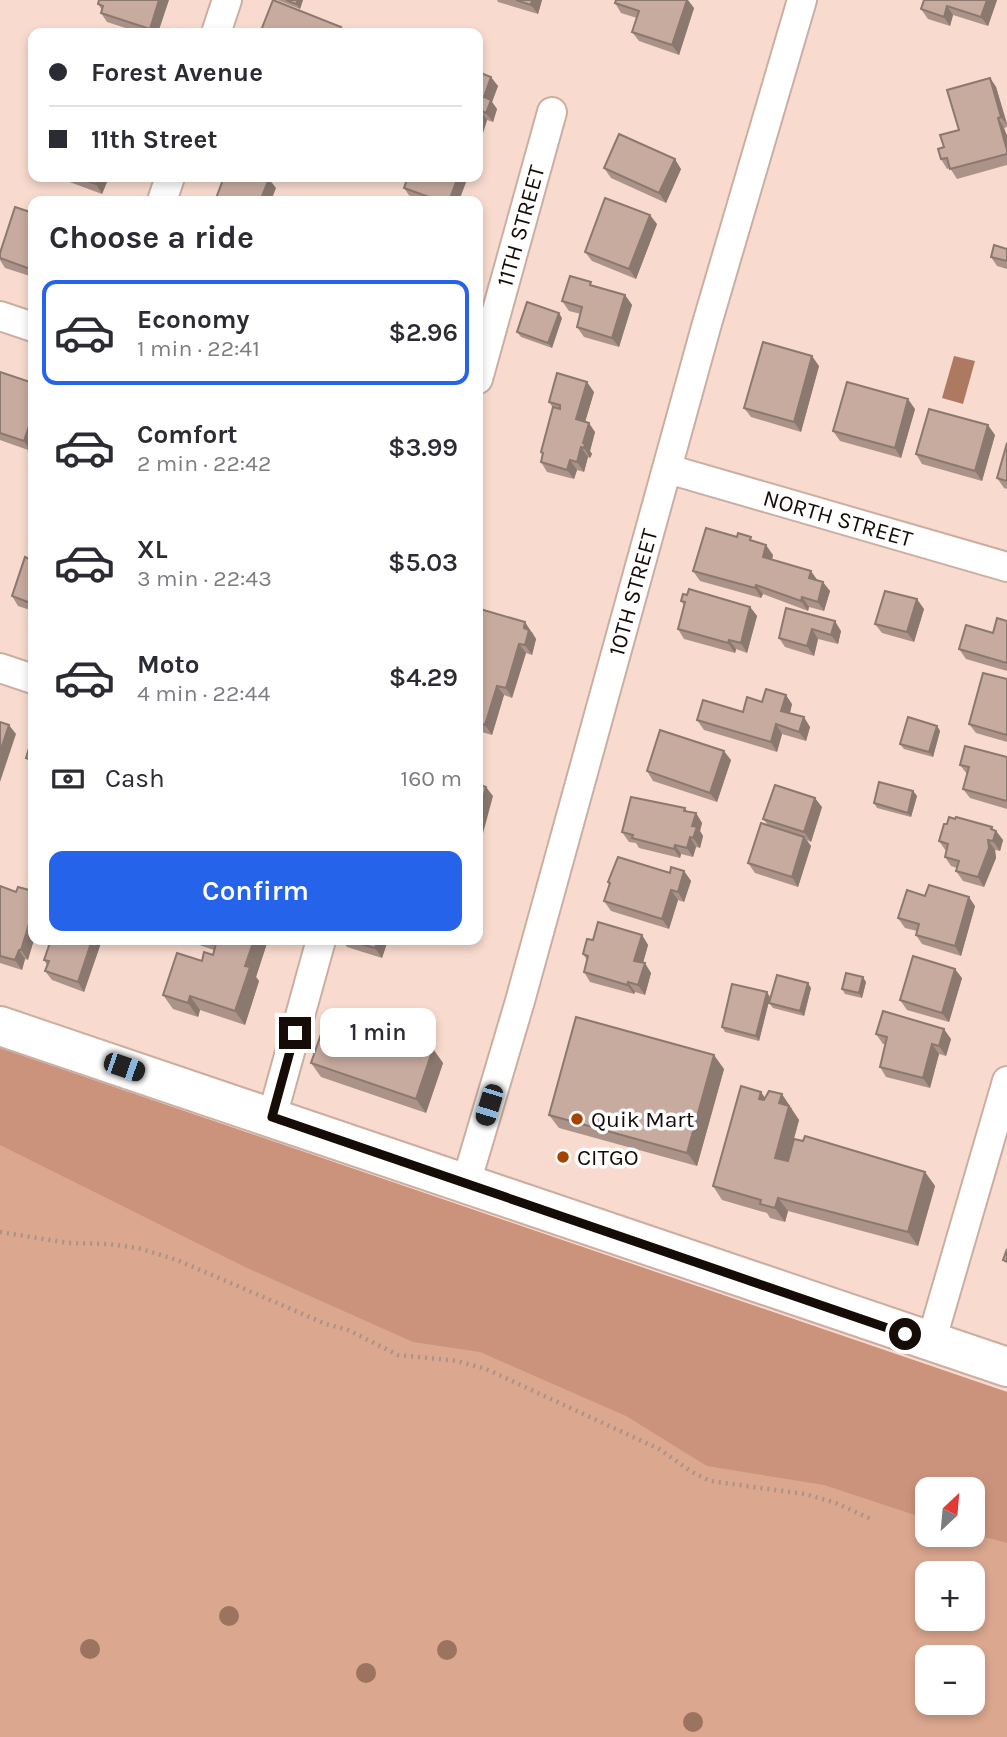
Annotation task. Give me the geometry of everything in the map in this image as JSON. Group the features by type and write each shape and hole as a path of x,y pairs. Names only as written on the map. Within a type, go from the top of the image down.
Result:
{"main road":[{"path":"0,1026 1007,1367"}],"street":[{"path":"218,28 227,0"},
{"name":"10TH STREET","path":"466,1183 520,1001 706,327 803,0"},
{"name":"11TH STREET","path":"483,361 552,112"},
{"path":"0,316 28,325"},
{"name":"NORTH STREET","path":"667,469 1007,567"},
{"path":"0,668 28,677"},
{"path":"272,1117 320,945"},
{"path":"931,1342 1007,1081"}],"path":[{"path":"0,1232 69,1243 138,1248 177,1260 326,1324 348,1330 398,1355 457,1361 486,1369 659,1449 710,1481 805,1494 836,1503 873,1520"}],"shaded area":[{"path":"954,356 975,361 963,404 942,398"},
{"path":"0,1048 1007,1392 1007,1737 0,1737"},
{"path":"0,1048 1007,1392 1007,1543 985,1537 985,1477 915,1477 915,1515 824,1485 707,1466 626,1416 480,1352 413,1342 245,1267 0,1145"}],"building":[{"path":"99,0 159,0 150,28 101,13 103,6 98,4"},
{"path":"273,0 341,27 340,28 262,28"},
{"path":"516,0 532,0 531,5"},
{"path":"616,0 687,0 672,45 632,32 639,11 615,3"},
{"path":"924,0 987,0 981,17 947,6 944,17 921,9"},
{"path":"483,74 491,77 484,97 491,100 486,113 483,112"},
{"path":"990,78 1001,117 998,118 1007,154 950,169 947,158 941,159 938,149 944,147 940,135 959,130 947,90"},
{"path":"619,134 675,159 659,193 604,168"},
{"path":"222,182 268,182 262,196 217,196"},
{"path":"406,182 456,182 451,196 426,196 404,188"},
{"path":"605,198 650,215 629,269 585,252"},
{"path":"15,207 28,211 28,268 0,258"},
{"path":"994,245 1007,249 1007,261 991,257"},
{"path":"570,276 625,295 612,338 577,327 582,307 562,301"},
{"path":"527,302 559,313 548,343 517,332"},
{"path":"763,342 812,356 794,422 744,408"},
{"path":"0,372 28,381 28,429 24,441 0,433"},
{"path":"557,373 587,382 576,419 589,423 583,443 585,444 584,448 581,447 577,462 570,460 567,470 541,462 541,452 553,407 560,409 560,405 549,402"},
{"path":"847,382 908,399 895,448 833,431"},
{"path":"929,409 988,425 975,471 916,454"},
{"path":"1007,443 1007,481 997,478"},
{"path":"706,528 737,537 738,533 751,537 750,540 766,545 763,557 811,571 809,578 823,582 818,602 802,597 801,601 756,585 755,588 693,571"},
{"path":"25,557 28,558 28,602 12,596"},
{"path":"689,589 750,607 741,643 729,640 728,643 678,629 685,602 681,601 683,594 687,595"},
{"path":"885,591 917,599 907,632 875,624"},
{"path":"786,608 835,621 831,635 812,629 807,646 779,638"},
{"path":"483,610 525,622 524,628 529,630 525,645 519,644 506,688 497,686 485,725"},
{"path":"997,618 1007,621 1007,663 959,649 966,625 993,633"},
{"path":"983,673 1007,679 1007,735 969,724"},
{"path":"766,689 786,695 781,711 804,717 799,732 776,724 771,742 697,720 703,700 743,712 747,697 762,702"},
{"path":"908,717 937,726 929,752 900,744"},
{"path":"0,722 9,725 0,752"},
{"path":"660,730 724,751 710,793 647,771"},
{"path":"965,746 1007,757 1007,801 963,789 969,767 960,765"},
{"path":"879,782 913,791 908,813 874,803"},
{"path":"775,785 815,798 804,832 763,819"},
{"path":"631,797 685,808 684,811 696,813 692,826 697,827 687,848 675,845 674,849 632,838 633,835 622,832"},
{"path":"949,817 992,827 991,829 996,831 993,841 988,840 989,848 978,877 956,871 959,861 945,857 948,844 939,841"},
{"path":"761,823 804,837 792,877 748,863"},
{"path":"618,857 670,873 671,867 684,871 678,892 671,890 662,919 604,901"},
{"path":"929,885 969,897 955,946 916,935 919,924 898,918 907,890 925,896"},
{"path":"0,886 16,892 18,887 28,890 28,927 21,950 15,960 0,956"},
{"path":"598,922 642,935 634,961 645,963 638,985 628,982 627,985 584,972 588,956 583,954 587,939 593,940"},
{"path":"49,945 90,945 78,982 45,971 49,961 44,960"},
{"path":"216,945 252,945 245,966 250,967 235,1011 190,996 188,1003 163,995 177,953 202,961 204,952 213,955"},
{"path":"913,956 955,969 942,1013 900,1000"},
{"path":"846,973 863,977 859,993 842,989"},
{"path":"777,975 808,983 800,1011 769,1003"},
{"path":"732,984 767,992 756,1036 722,1027"},
{"path":"883,1011 944,1029 939,1046 932,1044 923,1078 880,1067 887,1037 876,1034"},
{"path":"328,1014 433,1049 416,1099 311,1063"},
{"path":"576,1017 714,1055 687,1153 549,1115"},
{"path":"741,1086 761,1092 759,1099 764,1100 769,1091 782,1094 779,1103 789,1106 775,1158 788,1161 794,1139 803,1141 805,1136 925,1172 908,1232 778,1198 775,1208 760,1204 761,1200 713,1186"}],"place":[{"name":"Quik Mart","path":"577,1119"},
{"name":"CITGO","path":"563,1157"}],"route":[{"path":"295,1033 272,1117 905,1334"}]}
